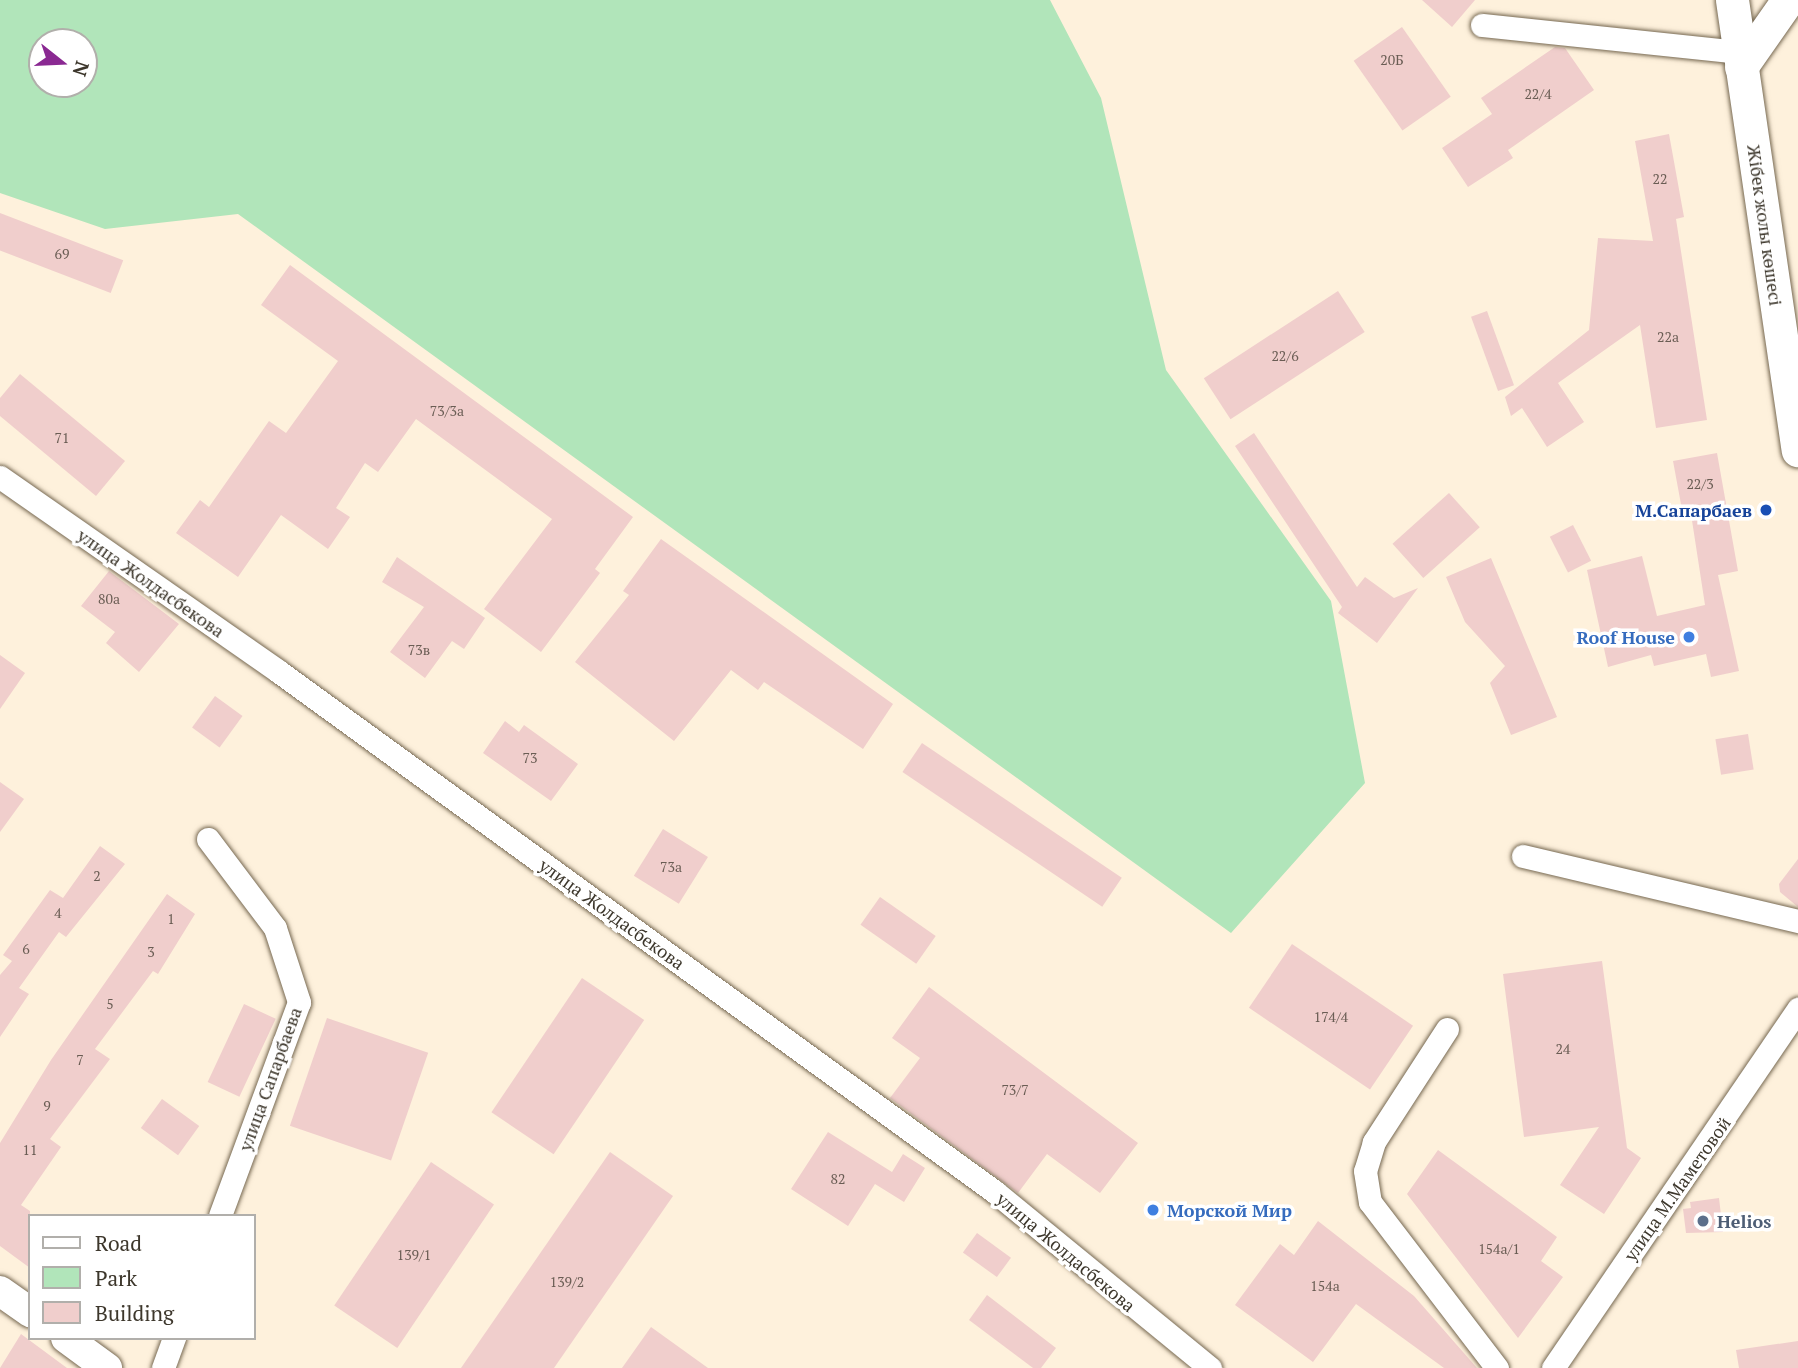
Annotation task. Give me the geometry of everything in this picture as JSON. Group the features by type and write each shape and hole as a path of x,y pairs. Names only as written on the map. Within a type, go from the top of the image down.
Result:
{"main road":[{"name":"Жібек жолы көшесі","path":"1732,0 1798,450"},
{"path":"1740,60 1788,0"}],"street":[{"path":"1482,25 1740,60"},
{"name":"улица Жолдасбекова","path":"0,477 278,671 995,1192 1210,1368"},
{"name":"улица Сапарбаева","path":"208,839 275,928 299,1002 221,1214"},
{"path":"1523,856 1798,921"},
{"name":"улица М.Маметовой","path":"1553,1368 1798,1009"},
{"path":"1447,1029 1374,1142 1365,1171 1370,1202 1497,1368"},
{"path":"0,1291 28,1311"},
{"path":"69,1340 107,1368"},
{"path":"163,1368 173,1340"}],"green space":[{"path":"0,0 1050,0 1101,98 1166,370 1331,601 1365,783 1231,933 238,214 105,229 0,193"}],"building":[{"path":"1422,0 1475,0 1452,27"},
{"path":"1402,27 1451,97 1402,130 1354,61"},
{"path":"1555,47 1565,48 1594,90 1508,150 1513,158 1468,187 1442,148 1492,114 1481,98"},
{"path":"1669,134 1684,217 1676,219 1707,420 1656,428 1640,325 1558,383 1584,422 1547,447 1522,408 1511,416 1505,397 1589,330 1598,238 1653,241 1635,141"},
{"path":"0,213 123,260 111,293 0,250"},
{"path":"290,265 633,517 595,569 600,573 541,652 484,609 552,519 416,419 378,472 365,463 336,508 350,517 328,549 281,515 238,577 176,533 200,500 209,507 269,421 286,433 338,361 261,305"},
{"path":"1338,291 1365,332 1231,419 1204,378"},
{"path":"1487,311 1514,385 1498,391 1471,317"},
{"path":"20,374 125,461 96,496 0,416 0,398"},
{"path":"1254,433 1357,587 1365,577 1394,598 1418,588 1377,643 1338,613 1342,607 1235,446"},
{"path":"1717,453 1738,571 1718,575 1739,671 1711,677 1706,654 1654,666 1651,655 1608,667 1587,570 1642,556 1657,616 1705,605 1691,514 1683,515 1673,461"},
{"path":"1449,493 1480,527 1423,578 1393,544"},
{"path":"1573,525 1591,561 1568,572 1550,537"},
{"path":"661,539 893,704 863,749 764,682 758,690 731,670 674,741 575,662 629,595 623,591"},
{"path":"397,557 485,618 464,649 452,641 425,678 390,652 424,607 382,582"},
{"path":"1491,558 1557,717 1511,735 1490,683 1505,666 1465,622 1446,577"},
{"path":"109,571 179,624 139,672 106,643 115,632 81,606"},
{"path":"0,655 25,673 0,709"},
{"path":"215,696 243,716 220,748 192,728"},
{"path":"505,721 519,732 524,725 578,764 551,801 483,753"},
{"path":"1748,734 1754,770 1721,775 1715,739"},
{"path":"922,743 1122,878 1102,907 902,772"},
{"path":"0,782 24,799 0,832"},
{"path":"663,829 708,857 679,904 634,876"},
{"path":"100,846 125,864 66,937 59,932 19,988 29,994 0,1037 0,975 12,961 3,955 50,890 63,898"},
{"path":"1798,859 1798,907 1780,892 1779,884"},
{"path":"167,894 195,914 158,974 153,971 95,1049 110,1059 50,1139 61,1147 21,1205 30,1211 28,1267 0,1246 0,1143 51,1060"},
{"path":"880,897 936,936 916,964 860,925"},
{"path":"1292,944 1413,1026 1370,1089 1249,1008"},
{"path":"1602,961 1627,1148 1641,1158 1604,1214 1560,1185 1599,1127 1524,1137 1503,974"},
{"path":"582,978 644,1020 554,1154 491,1112"},
{"path":"929,987 1138,1143 1100,1193 1047,1154 1018,1193 890,1098 920,1058 892,1038"},
{"path":"244,1004 276,1019 239,1097 208,1082"},
{"path":"327,1018 428,1053 391,1161 290,1126"},
{"path":"162,1099 199,1126 178,1155 141,1128"},
{"path":"828,1132 892,1172 903,1154 925,1168 904,1202 875,1184 848,1226 791,1189"},
{"path":"1438,1150 1557,1237 1541,1261 1563,1277 1518,1338 1407,1194"},
{"path":"610,1152 673,1196 554,1368 461,1368"},
{"path":"431,1162 494,1204 397,1348 334,1305"},
{"name":"Helios","path":"1719,1198 1723,1232 1686,1233 1683,1209 1691,1208 1690,1202"},
{"path":"1318,1221 1414,1296 1477,1368 1444,1368 1356,1304 1313,1362 1235,1305 1280,1244 1294,1255"},
{"path":"977,1233 1011,1258 997,1277 963,1252"},
{"path":"987,1295 1056,1348 1041,1368 1033,1368 969,1320"},
{"path":"651,1327 708,1368 622,1368"},
{"path":"21,1334 67,1368 0,1368"},
{"path":"1798,1341 1798,1368 1739,1368 1736,1350"}],"place":[{"name":"М.Сапарбаев","path":"1766,510"},
{"name":"Roof House","path":"1689,637"},
{"name":"Морской Мир","path":"1153,1210"},
{"name":"Helios","path":"1703,1221"}]}
